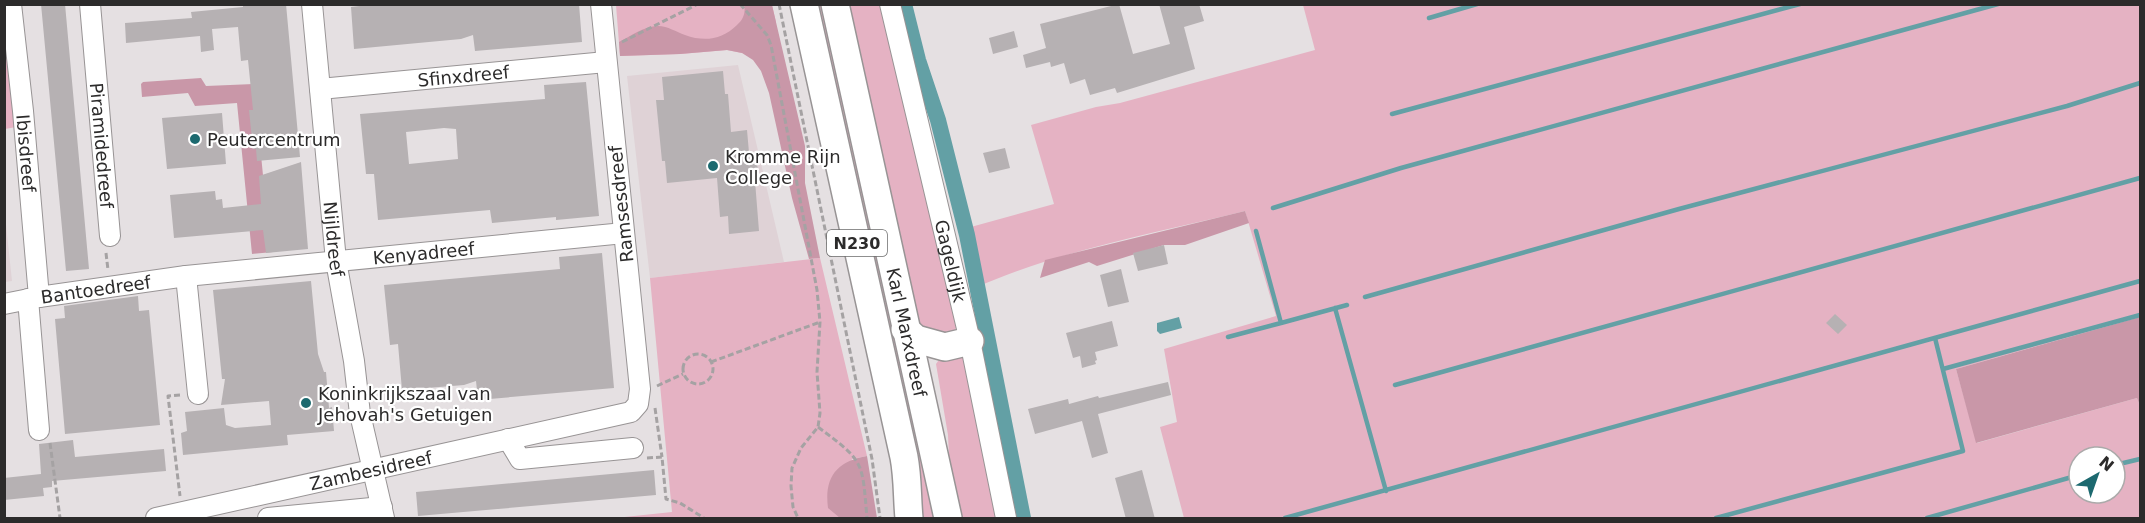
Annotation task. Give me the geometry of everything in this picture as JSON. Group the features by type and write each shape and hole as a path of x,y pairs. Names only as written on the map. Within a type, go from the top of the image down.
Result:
{"highway":[{"name":"Karl Marxdreef","path":"804,4 909,481 907,496 909,519"},
{"name":"Karl Marxdreef","path":"835,4 948,519"},
{"path":"905,329 916,339 957,344"},
{"path":"919,393 928,366 957,344"}],"street":[{"name":"Piramidedreef","path":"90,4 110,236"},
{"name":"Nijldreef","path":"312,4 336,261 354,361 360,414 383,513"},
{"name":"Ramsesdreef","path":"601,4 624,233 644,394"},
{"name":"Gageldijk","path":"890,4 957,344 1006,519"},
{"name":"Ibisdreef","path":"9,9 23,111 39,430"},
{"name":"Sfinxdreef","path":"320,89 605,54"},
{"name":"Kenyadreef","path":"186,276 624,233"},
{"name":"Bantoedreef","path":"4,304 186,276"},
{"path":"186,276 198,394"},
{"name":"Zambesidreef","path":"156,519 182,513 236,510 372,471 631,412 644,394"},
{"path":"508,439 520,459 633,448"},
{"name":"Zambesidreef","path":"268,519 383,513"}],"path":[{"path":"605,54 698,4"},
{"path":"740,4 767,35 771,45 817,290 820,322 817,372 820,413 818,427 801,448 792,468 793,507 798,519"},
{"path":"779,4 872,459 880,519"},
{"path":"109,287 105,245 110,236"},
{"path":"711,362 820,322"},
{"path":"691,354 701,354 711,362 713,372 704,383 689,382 683,374 685,360 691,354"},
{"path":"683,374 644,394 662,457 666,499 680,502 704,519"},
{"path":"182,513 168,396 198,394"},
{"path":"818,427 852,454 860,465 864,477 867,519"},
{"path":"39,430 51,446 60,519"},
{"path":"633,448 634,458 662,457"}],"shaded area":[{"path":"616,5 772,5 776,22 742,53 727,50 620,56"},
{"path":"744,5 772,5 805,146 805,183 820,258 809,259 792,198 769,93 761,71 753,60 742,53 727,50 620,56 619,42 653,26 665,27 699,38 719,37 741,21"},
{"path":"812,5 827,5 939,518 920,518"},
{"path":"844,5 880,5 959,322 952,336 938,338 914,322"},
{"path":"1303,5 2140,5 2140,317 1956,369 1977,443 2137,398 2140,406 2140,518 1184,518 1160,427 1177,422 1164,349 1276,316 1245,211 1074,253 975,288 960,230 1054,204 1031,125 1096,107 1120,103 1315,50"},
{"path":"4,26 16,127 5,129"},
{"path":"738,65 784,262 650,278 627,76"},
{"path":"201,78 206,86 254,84 268,226 271,230 273,252 252,254 237,103 195,106 188,93 142,97 141,84 143,82"},
{"path":"1245,211 1249,223 1185,245 1164,245 1097,266 1089,262 1040,278 1045,260"},
{"path":"5,215 12,281 4,282"},
{"path":"820,258 867,456 852,459 840,518 615,518 672,512 650,278"},
{"path":"2140,317 2140,406 2137,398 1976,443 1956,369"},
{"path":"950,353 966,357 998,518 958,518 950,479 948,435 936,364 941,357"},
{"path":"867,456 877,518 840,518 828,508 827,497 831,479 840,466"}],"water":[{"path":"1179,317 1182,328 1160,334 1157,331 1157,323"}],"building":[{"path":"41,4 65,4 89,269 66,271"},
{"path":"243,4 286,4 300,157 257,161 256,149 253,149 249,110 253,110 248,60 241,61 238,27 212,29 214,50 201,52 200,36 126,43 125,23 192,18 191,12 243,7"},
{"path":"376,4 579,4 582,42 475,51 473,35 461,39 354,49 351,7"},
{"path":"1119,4 1133,54 1170,44 1159,4 1199,4 1204,21 1184,27 1195,69 1117,93 1115,88 1090,95 1085,79 1070,84 1064,63 1051,67 1050,62 1026,68 1023,55 1046,48 1040,24"},
{"path":"1014,31 1018,47 993,54 989,38"},
{"path":"723,71 725,94 728,94 731,132 747,130 750,164 757,163 759,181 755,181 759,231 729,234 728,216 720,217 717,178 667,183 665,161 662,161 656,100 664,100 662,77"},
{"path":"586,82 599,216 556,220 556,217 492,223 490,210 378,220 374,174 366,174 360,114 545,99 544,85","holes":["456,129 458,159 409,164 406,132"]},
{"path":"222,113 226,164 167,169 162,118"},
{"path":"1005,148 1010,168 989,173 983,153"},
{"path":"301,162 308,249 266,253 263,230 174,238 170,195 215,191 216,200 222,199 223,208 261,204 259,176"},
{"path":"1164,245 1168,264 1138,271 1133,253"},
{"path":"602,253 614,388 478,400 476,381 464,385 402,390 398,344 390,345 384,285 560,269 559,257"},
{"path":"1121,269 1129,302 1108,307 1100,275"},
{"path":"311,281 318,354 324,372 326,372 329,408 332,407 334,431 287,435 288,445 183,455 181,433 187,431 185,412 224,408 226,425 235,428 271,425 269,401 221,405 225,379 222,379 213,290"},
{"path":"138,296 139,311 149,310 160,425 65,434 55,319 65,318 64,306"},
{"path":"1835,314 1847,325 1838,334 1826,323"},
{"path":"1112,321 1118,346 1095,352 1096,364 1082,368 1080,356 1073,358 1066,333"},
{"path":"1168,382 1171,395 1098,414 1108,453 1092,458 1082,421 1035,434 1028,409 1068,399 1069,404"},
{"path":"73,440 75,457 164,449 166,471 52,481 52,487 43,488 44,496 4,500 4,478 41,474 39,444"},
{"path":"654,470 656,495 418,516 416,492"},
{"path":"1142,470 1155,519 1126,519 1115,478"}],"waterway":[{"path":"904,4 918,60 938,120 967,235 1023,518"},
{"path":"1429,18 1477,4"},
{"path":"1392,114 1800,4"},
{"path":"1273,208 1401,168 1998,4"},
{"path":"1365,297 1679,209 2067,106 2140,83"},
{"path":"1395,385 2140,178"},
{"path":"1228,337 1281,323 1256,231"},
{"path":"1285,518 2140,281"},
{"path":"1281,323 1347,305"},
{"path":"1335,308 1386,491"},
{"path":"1943,369 2140,315"},
{"path":"1716,518 1963,451 1935,338"},
{"path":"2127,462 2140,459"},
{"path":"1927,518 2067,478"}],"place":[{"name":"Peutercentrum","path":"195,139"},
{"name":"Kromme Rijn College","path":"713,166"},
{"name":"Koninkrijkszaal van Jehovah's Getuigen","path":"306,403"}]}
